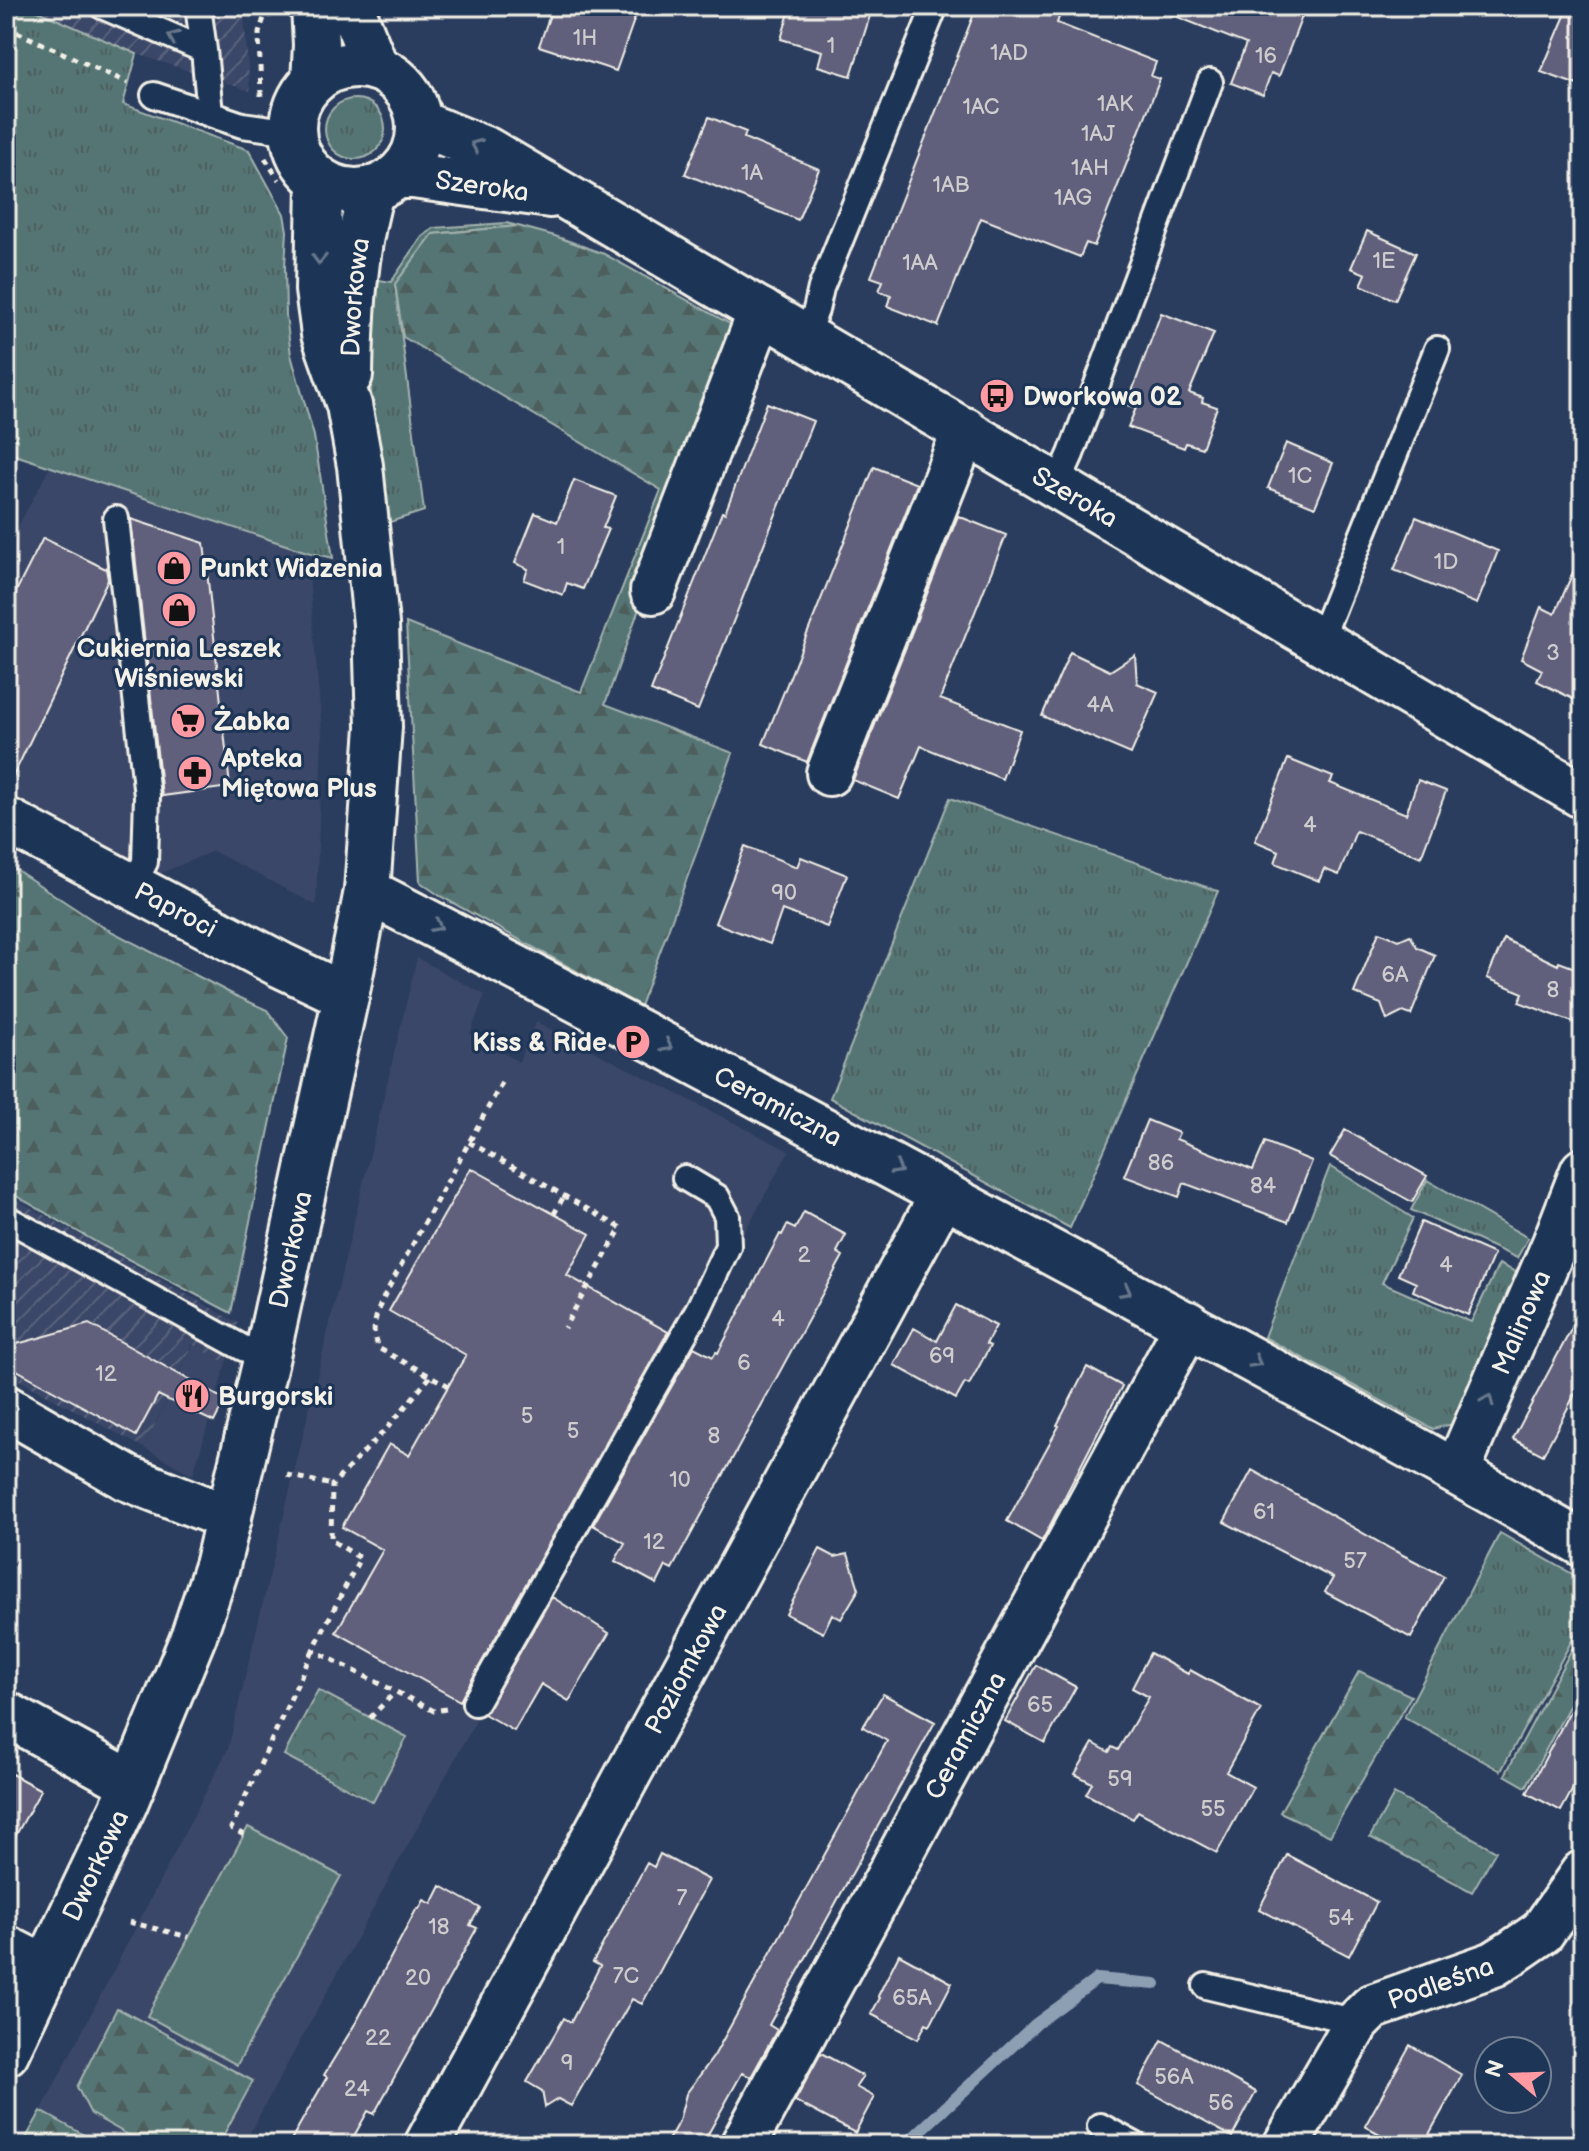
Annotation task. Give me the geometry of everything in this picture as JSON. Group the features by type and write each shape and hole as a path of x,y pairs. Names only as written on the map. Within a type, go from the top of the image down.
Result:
{"street":[{"path":"314,6 314,81"},
{"path":"351,6 376,68"},
{"path":"343,66 376,68 401,83 410,95 419,123 415,152 408,165 385,183 354,192 337,189 320,181 307,169 297,152 293,132 294,113 314,81 327,72 343,66"},
{"name":"Szeroka","path":"419,123 487,150 1583,796"},
{"name":"Szeroka","path":"385,183 413,176 568,198"},
{"name":"Dworkowa","path":"6,2053 133,1784 202,1614 217,1566 267,1356 367,891 379,727 376,624 362,480 349,405 324,334 318,290 320,181"},
{"name":"Dworkowa","path":"349,405 357,257 363,221 385,183"},
{"path":"653,591 761,311"},
{"path":"829,773 965,430"},
{"name":"Paproci","path":"6,820 289,970 346,996"},
{"name":"Ceramiczna","path":"367,891 803,1118 1188,1324 1457,1471 1583,1544"},
{"name":"Malinowa","path":"1457,1471 1583,1171"},
{"name":"Poziomkowa","path":"427,2145 943,1194"},
{"name":"Ceramiczna","path":"743,2145 1188,1324"},
{"path":"6,1408 127,1478 229,1518"},
{"path":"6,1714 133,1784"},
{"name":"Podleśna","path":"1286,2145 1357,2022 1372,2007 1494,1964 1513,1952 1542,1932 1583,1873"},
{"path":"6,1948 45,1968"}],"lane":[{"path":"102,6 134,14 204,50"},
{"path":"198,6 210,114"},
{"path":"805,337 821,288 935,6"},
{"path":"1057,485 1210,82"},
{"path":"154,95 242,125 293,132"},
{"path":"1320,641 1437,349"},
{"path":"116,519 147,796 145,862 132,887"},
{"path":"475,1703 699,1308 728,1246 727,1216 717,1197 685,1178"},
{"path":"6,1218 243,1348 267,1356"},
{"path":"1206,1986 1357,2022"},
{"path":"1100,2126 1135,2145"}],"path":[{"path":"261,101 259,33 265,15"},
{"path":"6,27 154,95"},
{"path":"449,1386 378,1348 373,1336 375,1316 504,1079"},
{"path":"469,1142 621,1228 564,1328"},
{"path":"554,1214 564,1196"},
{"path":"244,1835 231,1828 313,1650 360,1558 331,1540 332,1485 389,1426 430,1377"},
{"path":"287,1475 332,1485"},
{"path":"313,1650 434,1711 475,1703"},
{"path":"370,1718 395,1692"},
{"path":"129,1922 189,1937"}],"shaded area":[{"path":"26,6 243,6 250,91 137,54"},
{"path":"50,467 307,552 322,733 316,905 213,851 159,874 6,794 6,549"},
{"path":"417,958 485,995 470,1034 519,1062 536,1022 789,1151 243,2145 107,2145 41,2111 228,1749"},
{"path":"6,1194 238,1323 226,1363 192,1344 144,1448 6,1373"},
{"path":"193,1344 226,1363 193,1475 144,1448"}],"green space":[{"path":"6,6 26,6 137,54 123,104 249,150 284,214 287,231 286,315 291,355 314,436 333,558 6,452"},
{"path":"355,99 367,101 376,108 383,117 383,141 376,150 367,157 355,159 343,157 334,150 327,141 325,129 327,117 334,108 343,101"},
{"path":"506,223 518,226 433,234 395,284 424,511 390,522 367,365 367,278 391,282 422,237 434,228"},
{"path":"518,226 604,254 739,329 605,704 733,753 640,1006 420,882 406,623 581,692 661,490 403,337 395,284 433,234"},
{"path":"950,798 1218,891 1070,1228 830,1098"},
{"path":"6,863 103,927 267,1010 288,1038 231,1313 103,1246 6,1190"},
{"path":"1330,1166 1413,1218 1382,1283 1471,1322 1499,1264 1518,1273 1453,1424 1433,1429 1264,1337"},
{"path":"1427,1180 1528,1238 1517,1258 1411,1210"},
{"path":"1500,1533 1583,1580 1583,1620 1501,1771 1404,1717"},
{"path":"1583,1628 1583,1680 1526,1787 1505,1775"},
{"path":"1359,1671 1411,1696 1330,1836 1280,1812"},
{"path":"318,1690 407,1737 373,1802 284,1755"},
{"path":"1394,1794 1496,1851 1472,1892 1370,1837"},
{"path":"248,1827 341,1876 237,2065 147,2016"},
{"path":"117,2008 253,2081 218,2145 146,2145 91,2114 77,2087"},
{"path":"41,2111 102,2145 22,2145"}],"building":[{"path":"553,6 639,6 616,71 539,46"},
{"path":"791,6 873,6 851,76 818,66 822,51 781,39"},
{"path":"977,6 1063,6 1057,23 1156,62 1151,76 1160,79 1094,246 1086,243 1080,257 981,218 938,326 887,306 891,295 879,291 883,281 871,277"},
{"path":"1156,6 1306,6 1279,76 1271,73 1263,95 1231,83 1246,44"},
{"path":"1569,6 1583,6 1583,87 1541,72"},
{"path":"709,117 746,132 744,138 819,169 798,220 685,174"},
{"path":"1367,231 1416,253 1395,300 1361,285 1366,274 1351,268"},
{"path":"1161,313 1214,333 1189,393 1217,407 1202,448 1186,443 1184,448 1128,427 1136,408 1127,405"},
{"path":"767,403 813,421 698,710 651,691"},
{"path":"1286,443 1333,463 1315,507 1268,488"},
{"path":"874,467 917,484 807,762 763,744"},
{"path":"574,480 616,496 603,528 608,529 583,589 567,583 563,595 524,580 528,569 515,563 535,513 557,522"},
{"path":"958,516 1006,535 940,699 1020,730 1002,779 921,746 899,799 853,780"},
{"path":"1416,517 1498,551 1477,604 1394,570"},
{"path":"131,519 204,543 230,787 162,796"},
{"path":"43,538 106,569 108,579 6,791 6,611"},
{"path":"1583,549 1583,704 1537,681 1542,670 1521,659 1541,607 1555,614"},
{"path":"1070,652 1110,671 1135,655 1137,683 1158,692 1131,754 1042,716"},
{"path":"1288,759 1333,777 1330,783 1406,814 1418,780 1446,791 1421,857 1356,831 1339,875 1324,869 1319,881 1275,863 1279,851 1255,841"},
{"path":"745,846 797,867 801,857 847,875 827,927 782,910 770,944 715,923"},
{"path":"1379,932 1399,940 1410,935 1417,947 1435,955 1411,1015 1403,1012 1387,1020 1381,1004 1354,993"},
{"path":"1504,939 1558,965 1559,962 1583,971 1583,1026 1519,1002 1523,993 1487,978"},
{"path":"1147,1120 1179,1133 1176,1139 1253,1170 1265,1142 1312,1161 1288,1222 1184,1183 1179,1197 1124,1176"},
{"path":"1345,1130 1427,1176 1412,1202 1330,1156"},
{"path":"471,1168 590,1234 567,1275 668,1332 460,1701 336,1632 383,1550 342,1527 389,1444 409,1455 466,1355 389,1311"},
{"path":"804,1212 846,1235 837,1252 843,1256 672,1569 666,1566 657,1584 615,1561 625,1543 593,1525 694,1347 713,1357 718,1353 780,1234 787,1225 795,1229"},
{"path":"1421,1222 1494,1254 1468,1315 1413,1291 1416,1283 1398,1275"},
{"path":"956,1305 996,1326 986,1344 990,1346 969,1385 965,1383 956,1399 894,1365 914,1328 937,1341"},
{"path":"1583,1307 1583,1379 1543,1455 1513,1439"},
{"path":"89,1324 225,1400 214,1422 158,1395 136,1436 6,1364 6,1347"},
{"path":"1087,1367 1122,1386 1042,1541 1007,1521"},
{"path":"1252,1470 1444,1576 1411,1638 1325,1592 1333,1578 1224,1522"},
{"path":"820,1549 835,1557 848,1554 859,1589 841,1619 832,1614 823,1633 786,1614"},
{"path":"552,1597 609,1633 569,1701 541,1684 514,1731 484,1714"},
{"path":"1150,1653 1188,1674 1190,1670 1261,1709 1226,1772 1253,1787 1217,1853 1138,1811 1133,1819 1086,1794 1092,1783 1075,1774 1093,1743 1109,1752 1112,1747 1118,1750 1149,1697 1132,1688"},
{"path":"1036,1665 1076,1687 1045,1743 1005,1721"},
{"path":"1583,1686 1583,1770 1561,1811 1527,1793"},
{"path":"883,1694 935,1722 769,2025 777,2030 751,2077 742,2073 702,2145 665,2145 679,2121 686,2094 714,2056 887,1741 863,1727"},
{"path":"6,1771 41,1790 6,1853"},
{"path":"660,1854 709,1880 642,2004 632,1999 571,2106 558,2099 545,2107 542,2091 527,2082 564,2018 571,2022 600,1966 593,1962 647,1863 654,1867"},
{"path":"1287,1855 1377,1902 1349,1956 1259,1909"},
{"path":"441,1886 480,1908 470,1925 477,1928 374,2114 368,2111 349,2145 288,2145 417,1908 424,1900 432,1904"},
{"path":"899,1954 952,1983 930,2025 926,2023 918,2039 871,2014"},
{"path":"1162,2040 1256,2092 1232,2137 1138,2085"},
{"path":"1410,2045 1462,2075 1423,2145 1400,2145 1365,2126"},
{"path":"821,2053 863,2076 856,2087 874,2097 855,2133 795,2101"}],"waterway":[{"path":"905,2145 1036,2024 1097,1979 1155,1984"}],"place":[{"name":"Dworkowa 02","path":"997,396"},
{"name":"Punkt Widzenia","path":"174,568"},
{"name":"Cukiernia Leszek Wiśniewski","path":"179,610"},
{"name":"Żabka","path":"188,721"},
{"name":"Apteka Miętowa Plus","path":"195,773"},
{"name":"Kiss & Ride","path":"633,1042"},
{"name":"Burgorski","path":"192,1396"}]}
